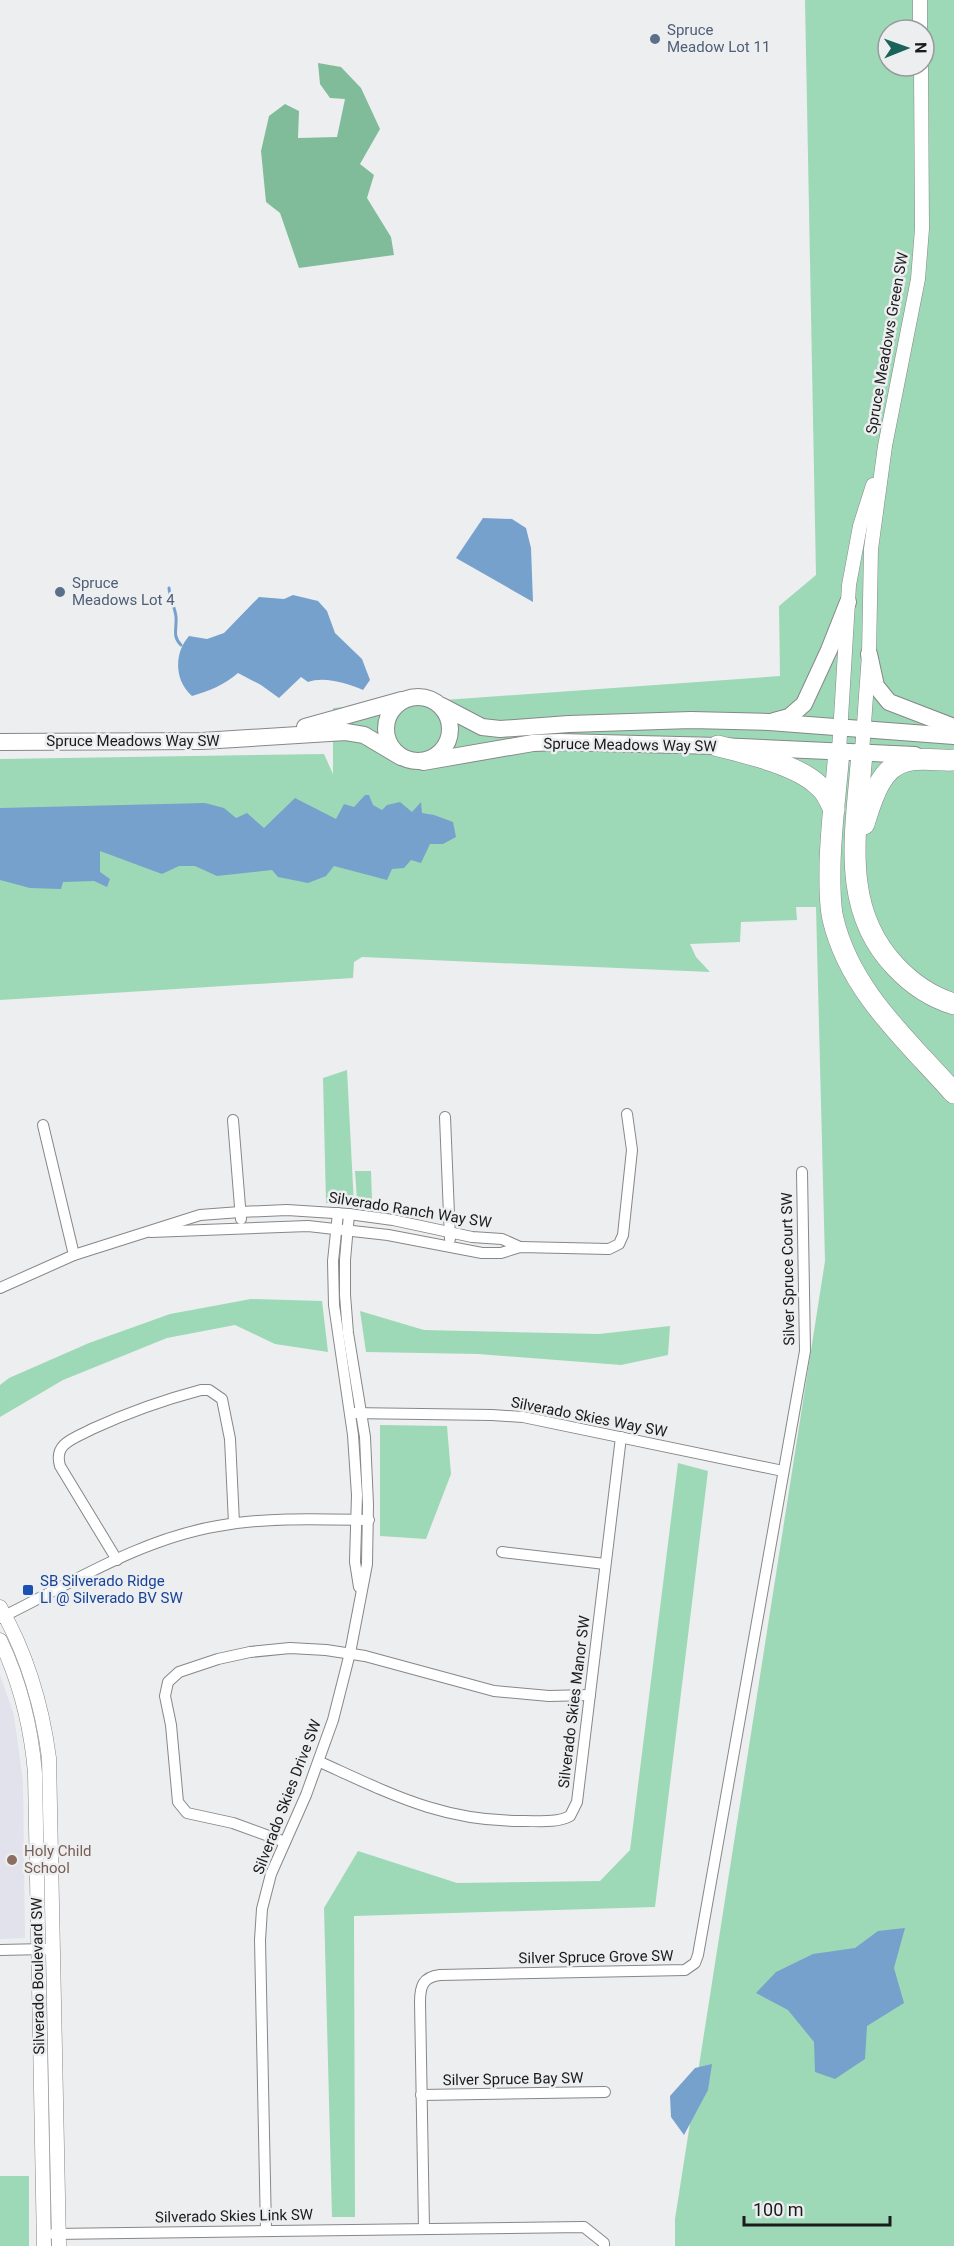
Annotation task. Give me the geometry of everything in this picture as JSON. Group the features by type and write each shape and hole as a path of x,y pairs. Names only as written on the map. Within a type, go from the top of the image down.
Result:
{"highway":[{"path":"718,746 748,753 806,777 818,784 825,792 834,810"},
{"path":"839,751 830,886 832,917 855,975 894,1028 954,1093"},
{"path":"862,752 855,878 864,920 883,954 919,987 954,1004"},
{"path":"856,854 870,806 888,771 909,760 954,759"}],"main road":[{"path":"770,722 789,717 804,704 848,602"},
{"path":"869,654 876,686 889,702 954,727"},
{"path":"418,697 428,699 441,707 449,720 450,731 448,741 442,751 423,762 401,757 393,750 387,740 385,730 391,711 408,699 418,697"},
{"name":"Spruce Meadows Way SW","path":"266,737 408,699"},
{"name":"Spruce Meadows Way SW","path":"441,707 482,727 500,729 651,721 770,722 954,736"},
{"name":"Spruce Meadows Way SW","path":"0,742 202,741 346,732 364,735 401,757"},
{"name":"Spruce Meadows Way SW","path":"423,762 533,743 718,746 862,752 954,759"}],"street":[{"path":"920,0 920,18"},
{"name":"Spruce Meadows Green SW","path":"862,752 869,654 871,549 885,446 918,279 923,176 921,78"},
{"name":"Spruce Meadows Green SW","path":"839,751 849,585 860,526 885,446"},
{"name":"Silverado Ranch Way SW","path":"151,1232 308,1226 388,1235 451,1248 501,1253 520,1247 603,1250 613,1248 623,1235 632,1157 627,1114"},
{"path":"445,1118 451,1248"},
{"path":"233,1120 242,1228"},
{"path":"43,1125 74,1255"},
{"name":"Silver Spruce Court SW","path":"783,1471 805,1351 802,1172"},
{"name":"Silverado Ranch Way SW","path":"0,1288 74,1255 200,1215 287,1210 344,1213 393,1220 472,1237 502,1239 520,1247"},
{"name":"Silverado Skies Drive SW","path":"266,2230 260,1940 262,1909 267,1888 320,1762 333,1720 350,1653 367,1564 355,1459 356,1413 334,1305 333,1261 344,1213"},
{"path":"117,1560 60,1466 59,1453 65,1444 75,1438 123,1415 151,1405 201,1390 209,1390 222,1399 230,1439 234,1523"},
{"name":"Silverado Skies Way SW","path":"356,1413 523,1417 783,1471"},
{"name":"Silverado Skies Manor SW","path":"320,1762 389,1794 447,1814 503,1821 563,1819 573,1812 577,1802 621,1437"},
{"name":"Silver Spruce Grove SW","path":"424,2228 420,1991 424,1981 432,1976 685,1970 695,1963 783,1471"},
{"path":"2,1614 149,1545 182,1534 234,1523 284,1520 363,1520"},
{"path":"502,1552 605,1564"},
{"name":"Silverado Boulevard SW","path":"2,1614 28,1668 37,1695 47,1742 50,1780 59,2240"},
{"name":"Silverado Boulevard SW","path":"0,1640 22,1698 32,1746 36,1796 44,2240"},
{"path":"285,1842 233,1823 187,1813 182,1809 176,1795 171,1725 165,1696 168,1682 179,1672 250,1652 290,1648 350,1653 494,1691 549,1696 590,1695"},
{"path":"0,1950 54,1949"},
{"name":"Silverado Boulevard SW","path":"41,2065 56,2065"},
{"name":"Silver Spruce Bay SW","path":"421,2095 605,2092"},
{"name":"Silverado Skies Link SW","path":"44,2240 266,2230 584,2227 604,2243 604,2246"}],"shaded area":[{"name":"Holy Child School","path":"0,1675 14,1715 23,1782 25,1938 0,1939"}],"green space":[{"path":"805,0 954,0 954,2246 675,2246 675,2219 825,1261 816,907 796,907 797,920 741,922 740,942 690,944 696,957 710,972 362,957 354,962 353,978 0,1000 0,759 324,754 333,774 333,708 780,676 779,606 816,575"},
{"path":"318,63 341,67 361,88 380,129 360,164 374,175 367,198 391,237 394,255 299,268 280,213 266,202 261,151 269,116 285,104 299,111 298,138 337,137 345,99 330,98 320,84"},
{"path":"347,1070 354,1206 326,1203 323,1078"},
{"path":"355,1171 371,1171 372,1200 357,1200"},
{"path":"251,1299 322,1301 328,1352 275,1344 235,1325 167,1338 63,1380 0,1417 0,1385 9,1378 89,1343 170,1314"},
{"path":"360,1311 424,1330 599,1334 670,1326 668,1355 621,1365 478,1354 366,1352"},
{"path":"380,1425 447,1426 451,1474 426,1539 380,1536"},
{"path":"678,1463 708,1471 655,1907 354,1916 355,2217 332,2217 324,1908 358,1851 457,1883 600,1881 630,1850"},
{"path":"0,2176 29,2176 29,2246 0,2246"}],"water":[{"path":"483,518 512,519 526,528 531,548 533,602 456,558"},
{"path":"293,595 318,601 327,611 335,633 362,659 370,680 363,690 328,680 308,682 301,677 279,698 238,673 216,687 192,696 186,690 178,666 181,650 189,636 207,639 224,633 259,597 284,599"},
{"path":"365,795 369,795 373,805 382,810 387,805 400,802 412,812 421,802 422,813 453,822 456,837 443,844 430,844 421,863 411,860 404,868 392,869 387,880 334,866 326,876 308,883 278,877 272,870 217,876 195,866 179,866 162,874 100,851 100,872 110,879 107,887 94,881 63,882 61,889 30,888 0,880 0,808 205,803 224,808 236,818 247,813 264,828 295,798 336,819 344,804 354,807"},
{"path":"905,1928 894,1968 904,2003 867,2026 865,2059 835,2079 815,2072 814,2042 788,2010 756,1993 776,1972 813,1954 855,1948 878,1931"},
{"path":"712,2064 708,2090 684,2135 671,2117 670,2096 695,2068"}],"waterway":[{"path":"169,588 175,610 176,635 181,645"}],"place":[{"name":"Spruce Meadow Lot 11","path":"655,39"},
{"name":"Spruce Meadows Lot 4","path":"60,592"},
{"name":"SB Silverado Ridge LI @ Silverado BV SW","path":"28,1590"},
{"name":"Holy Child School","path":"12,1860"}]}
